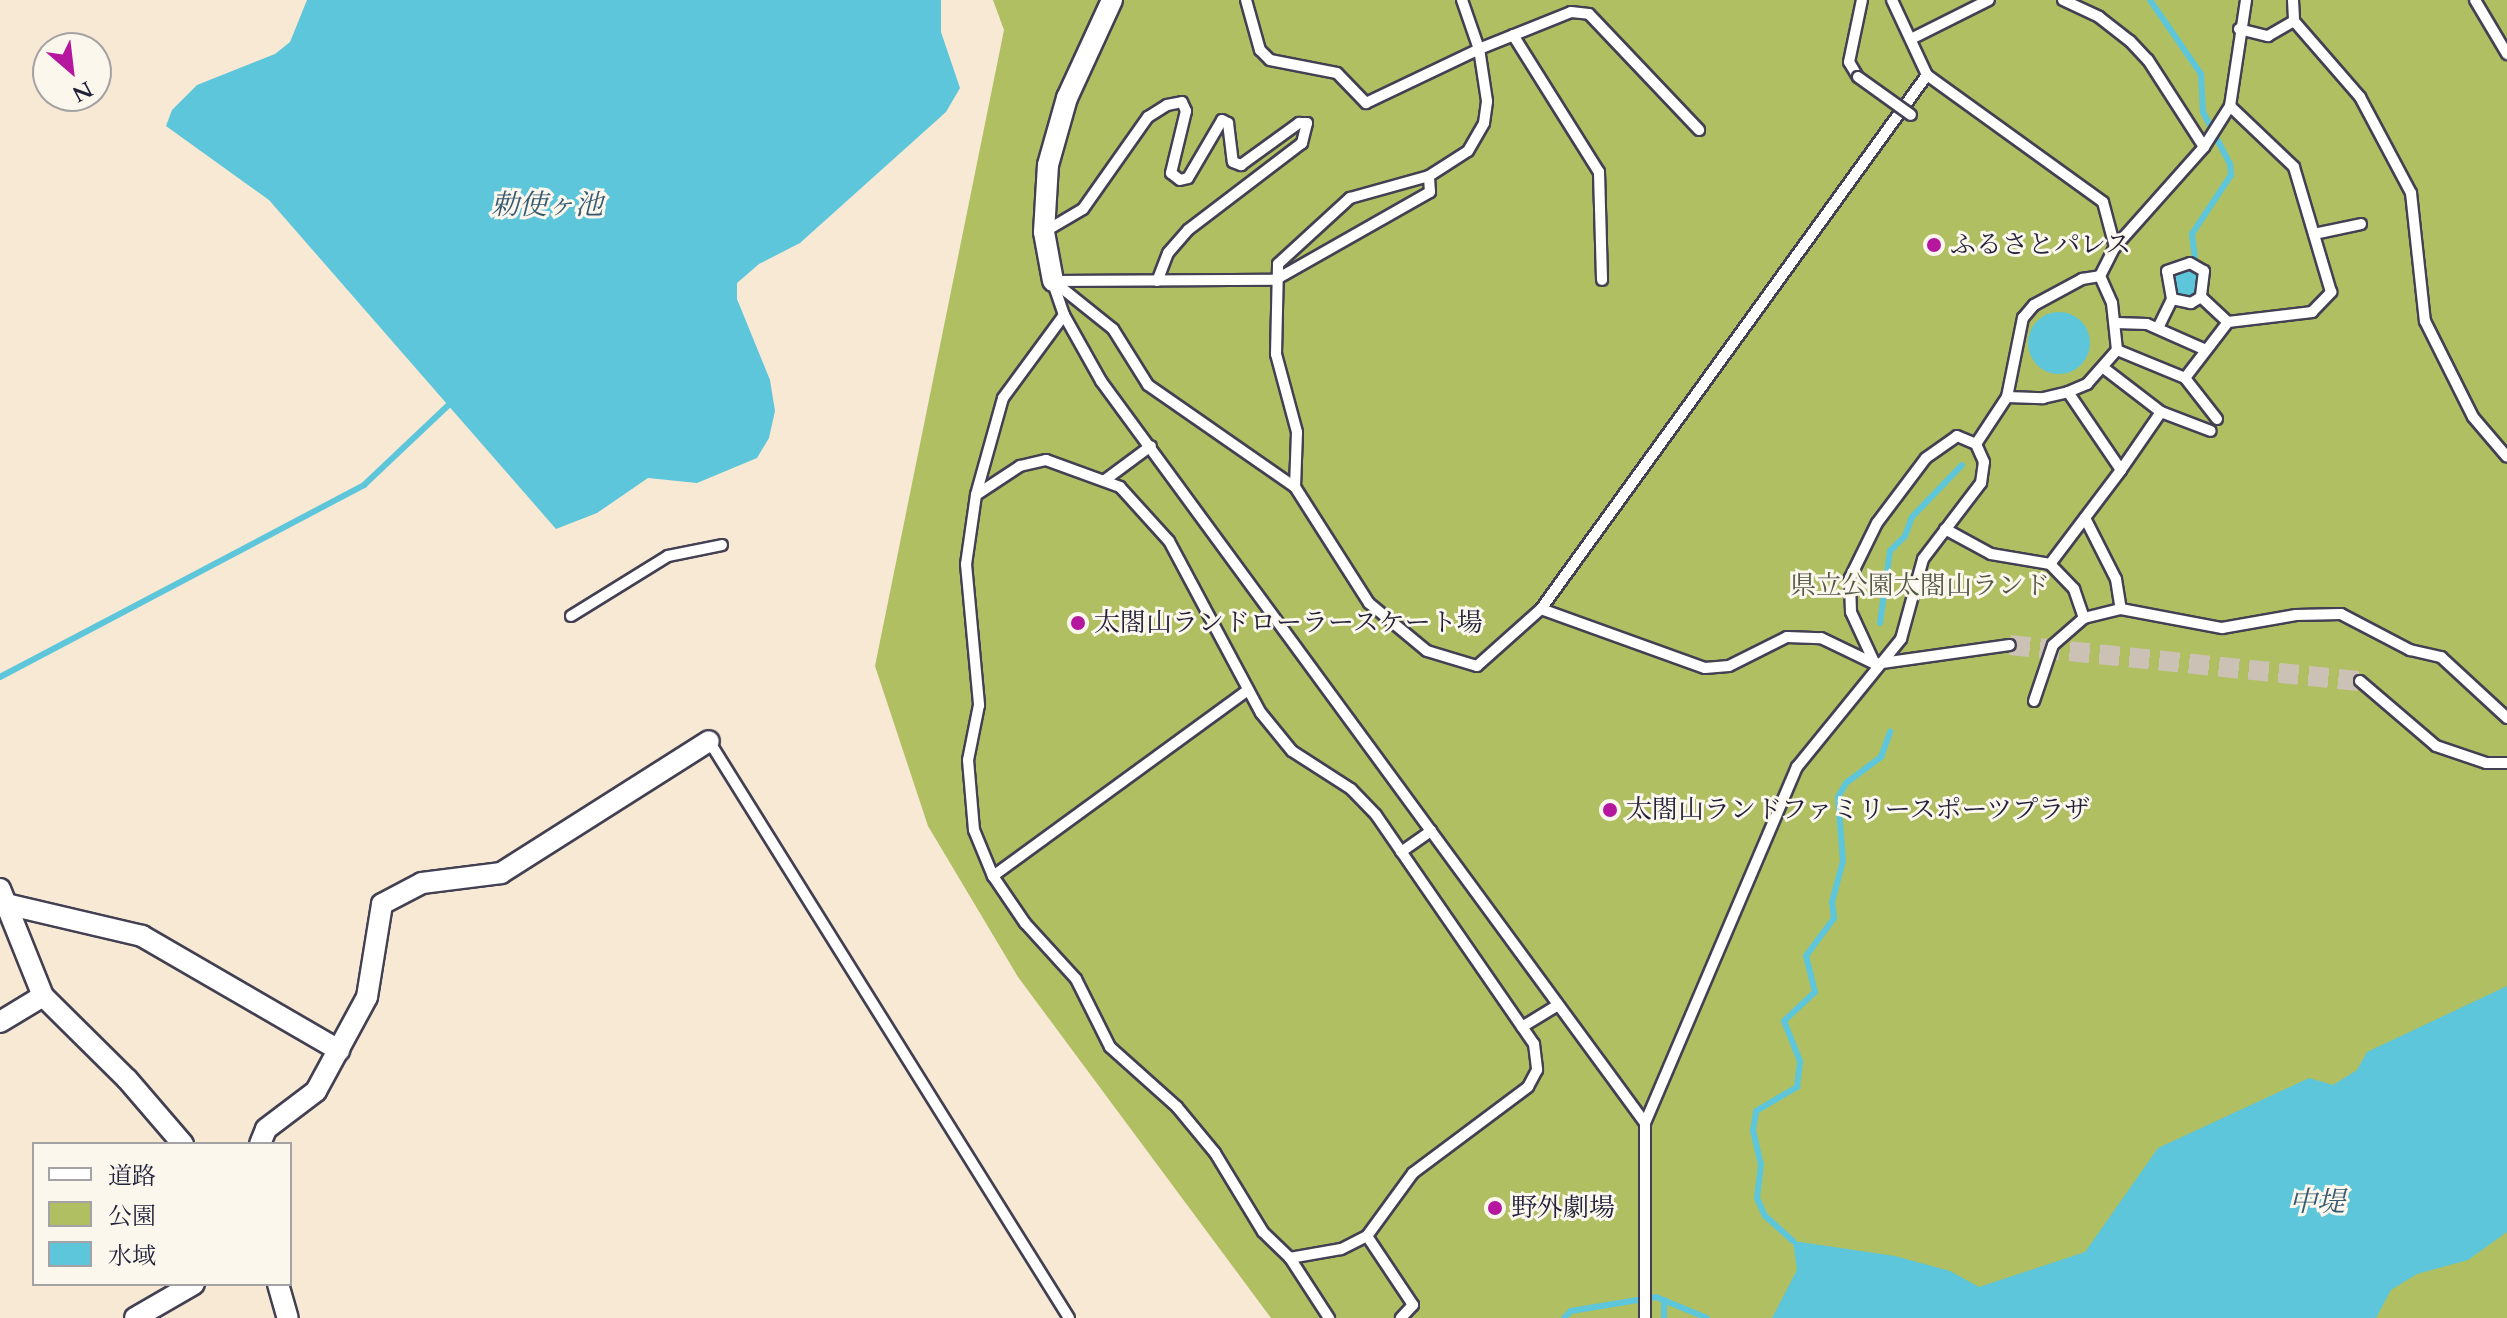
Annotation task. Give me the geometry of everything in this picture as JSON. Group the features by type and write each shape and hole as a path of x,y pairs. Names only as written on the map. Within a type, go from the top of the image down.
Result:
{"street":[{"path":"1053,281 1044,232 1048,165 1067,98 1112,0"},
{"path":"261,1142 266,1129 316,1091 367,997 382,904 422,883 501,873 709,741"},
{"path":"3,897 142,936 339,1050"},
{"path":"3,897 43,996 127,1079 181,1142"},
{"path":"0,1022 43,996"},
{"path":"135,1318 191,1286"},
{"path":"279,1286 288,1318"}],"lane":[{"path":"1246,0 1260,50 1270,60 1337,73 1366,103 1513,35 1571,12 1589,14 1699,130"},
{"path":"1295,487 1297,432 1276,354 1275,280 1278,264 1350,198 1429,176 1459,161 1484,123 1486,75 1462,0"},
{"path":"1862,0 1849,62 1858,77 1911,115"},
{"path":"1892,0 1927,75 2103,202 2115,247"},
{"path":"1911,39 1989,0"},
{"path":"2063,0 2099,17 2148,60 2204,147"},
{"path":"2007,397 2043,398 2068,392 2105,369 2117,350 2116,323 2100,276 2115,247 2204,147 2230,106 2239,29 2246,0"},
{"path":"2293,0 2294,21 2360,97 2411,193 2425,321 2473,417 2507,457"},
{"path":"2475,0 2507,54"},
{"path":"2239,29 2268,36 2294,21"},
{"path":"1513,35 1599,172 1602,280"},
{"path":"1053,281 1113,329 1148,385 1295,487 1369,603 1427,651 1477,666 1541,609 1927,75"},
{"path":"1044,232 1083,209 1148,117 1167,105 1182,102 1186,111 1171,173 1180,180 1188,178 1222,120 1228,123 1233,162 1241,165 1299,123 1307,123 1302,143 1188,230 1168,253 1157,281"},
{"path":"2185,378 2228,322 2312,312 2331,292 2294,167 2230,106"},
{"path":"1053,281 1275,280 1430,192 1429,176"},
{"path":"2314,234 2361,224"},
{"path":"2158,328 2172,299 2167,271 2190,263 2204,271 2201,297"},
{"path":"1976,444 2007,397 2023,318 2034,305 2082,279 2100,276"},
{"path":"1053,281 1064,315 1101,381 1645,1123"},
{"path":"2201,297 2228,322"},
{"path":"2172,299 2191,303 2201,297"},
{"path":"1064,315 1003,398 976,495 966,564 979,720 968,760 968,796 974,830 993,876 1025,923 1076,979 1110,1047 1177,1107 1215,1153 1263,1232 1290,1258 1329,1318"},
{"path":"2116,323 2158,328 2206,350"},
{"path":"2117,350 2185,378 2217,419"},
{"path":"2105,369 2161,412 2211,431"},
{"path":"2068,392 2121,470"},
{"path":"2050,564 2161,412"},
{"path":"1645,1318 1645,1123 1797,767 1875,664 1901,639 1923,559 1981,483 1984,462 1976,444 1957,436 1926,458 1877,523 1850,578 1851,612 1875,664"},
{"path":"1105,480 1151,446"},
{"path":"976,495 1020,466 1046,460 1120,487 1169,541 1247,691 1292,751 1351,789 1401,852 1534,1044 1537,1070 1528,1087 1413,1173 1367,1236 1341,1249 1290,1258"},
{"path":"2085,518 2116,579 2121,609"},
{"path":"1945,529 1991,554 2050,564 2074,589 2084,618"},
{"path":"571,616 668,556 722,545"},
{"path":"1541,609 1705,668 1729,666 1787,637 1821,638 1875,664 2010,645"},
{"path":"2034,701 2053,645 2084,618 2121,609 2222,628 2296,615 2341,614 2410,650 2441,657 2507,718"},
{"path":"2360,681 2436,746 2486,763 2507,763"},
{"path":"993,876 1247,691"},
{"path":"709,741 1069,1318"},
{"path":"1401,852 1431,831"},
{"path":"1522,1027 1558,1005"},
{"path":"1367,1236 1413,1305 1401,1318"}],"green space":[{"name":"県立公園太閤山ランド","path":"993,0 2507,0 2507,1318 1271,1318 1018,977 928,826 875,666 1004,30"}],"water":[{"name":"勅使ヶ池","path":"307,0 941,0 941,32 960,88 946,112 800,243 759,264 737,283 737,299 770,380 775,411 769,438 757,458 697,483 648,478 597,513 556,529 269,200 166,126 172,110 197,85 275,54 290,42"},
{"path":"2186,269 2196,273 2200,283 2196,293 2186,297 2176,293 2172,283 2176,273"},
{"path":"2059,312 2071,314 2081,321 2088,331 2088,355 2081,365 2071,372 2059,374 2047,372 2037,365 2030,355 2028,343 2030,331 2037,321 2047,314"},
{"name":"中堤","path":"2507,986 2507,1232 2468,1260 2417,1274 2391,1290 2376,1318 1772,1318 1797,1270 1793,1241 1895,1256 1950,1271 1979,1287 2085,1252 2158,1148 2309,1078 2333,1085 2357,1070 2367,1052"}],"waterway":[{"path":"2150,0 2201,74 2203,112 2230,164 2231,175 2192,234 2196,265"},
{"path":"0,677 364,485 454,400"},
{"path":"1880,623 1890,551 1905,536 1912,517 1962,465"},
{"path":"1793,1241 1765,1216 1757,1198 1761,1165 1753,1131 1756,1111 1797,1087 1800,1061 1784,1021 1815,992 1806,956 1834,918 1832,902 1843,861 1838,797 1846,783 1881,757 1890,732"},
{"path":"1564,1318 1571,1311 1656,1297 1707,1318"},
{"path":"1664,1300 1664,1318"}],"tunnel":[{"path":"2010,645 2360,681"}],"place":[{"name":"ふるさとパレス","path":"1934,245"},
{"name":"太閤山ランドローラースケート場","path":"1078,623"},
{"name":"太閤山ランドファミリースポーツプラザ","path":"1610,810"},
{"name":"野外劇場","path":"1495,1208"}]}
